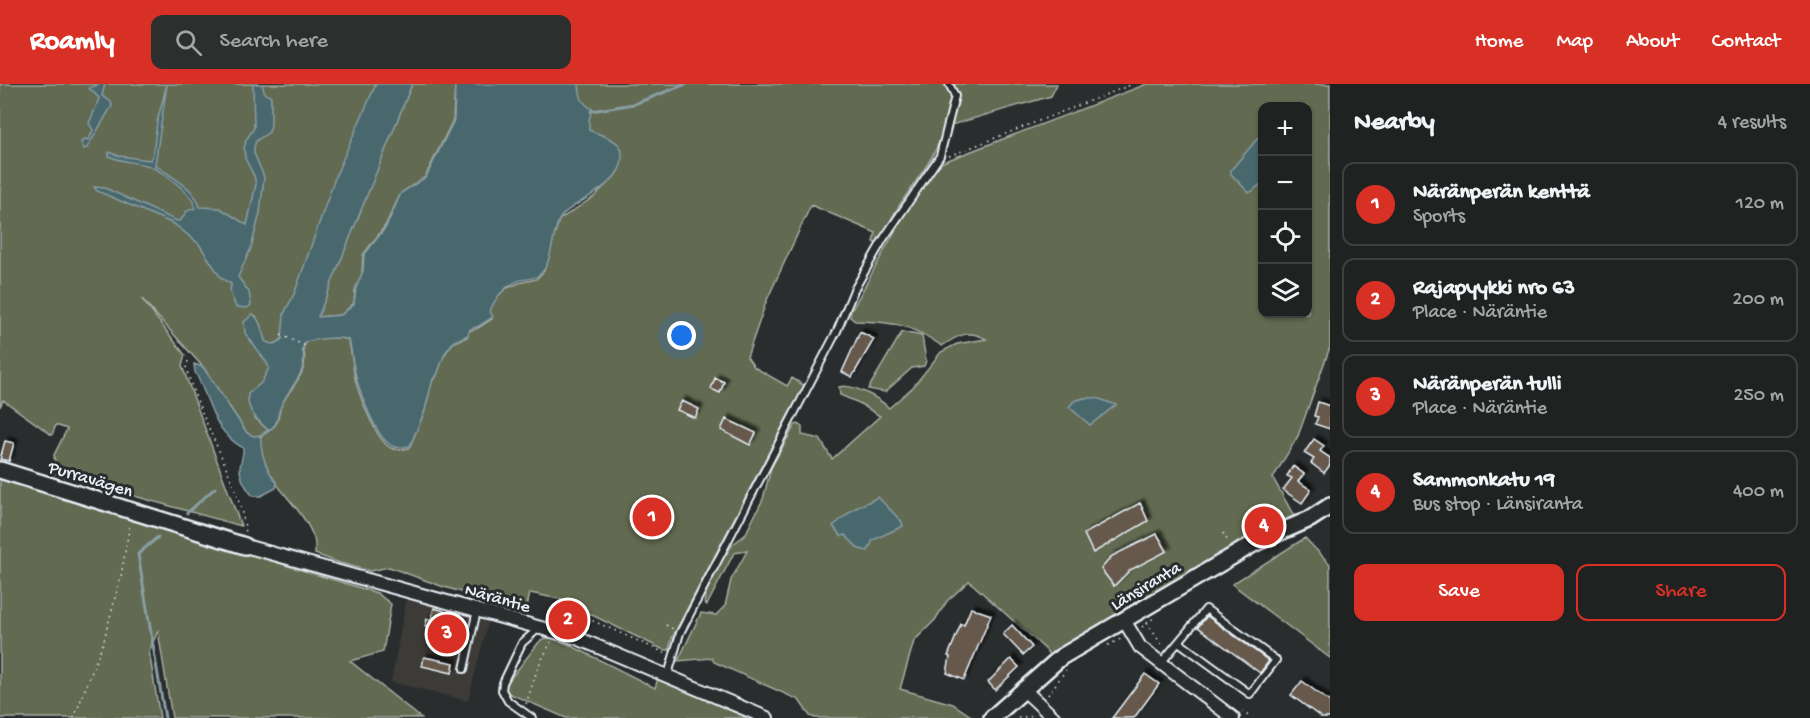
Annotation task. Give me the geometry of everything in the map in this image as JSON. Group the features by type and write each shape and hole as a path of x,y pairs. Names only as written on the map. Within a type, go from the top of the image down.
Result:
{"street":[{"name":"Purravägen","path":"0,470 245,546"},
{"name":"Länsiranta","path":"992,718 1061,657 1255,543 1310,519 1330,506"},
{"name":"Näräntie","path":"245,546 577,638 767,718"},
{"path":"1124,620 1140,647 1165,659 1237,715"},
{"path":"1023,689 1054,718"}],"lane":[{"path":"668,675 680,633 837,331 854,290 884,238 940,156 955,96 949,84"},
{"path":"464,669 477,609"},
{"path":"1165,659 1206,609 1276,660 1250,694 1180,643"},
{"path":"532,718 508,701 502,690 503,683 522,643 539,627"}],"path":[{"path":"940,156 950,156 1133,84"},
{"path":"281,335 306,346"},
{"path":"188,361 186,367 198,405 239,499 246,532 245,546"},
{"path":"74,718 103,643 121,576 133,511"},
{"path":"523,712 538,667 555,632 562,607 674,658"},
{"path":"1100,649 1131,635 1155,618"},
{"path":"1147,623 1165,659"},
{"path":"1018,718 1031,717 1070,665"},
{"path":"1237,715 1251,718"}],"shaded area":[{"path":"409,586 492,607 468,701 391,682"}],"green space":[{"path":"0,84 376,84 283,339 274,344 265,341 256,316 251,315 269,368 255,418 268,430 276,423 281,406 302,372 305,357 303,349 306,342 327,338 344,339 348,340 356,380 373,425 385,443 397,450 409,448 424,413 432,381 436,377 444,355 453,343 467,337 469,331 492,319 489,313 493,301 505,289 536,279 544,271 559,220 595,196 616,174 621,162 588,132 579,101 578,84 1057,84 1051,96 944,127 932,156 899,205 877,245 873,241 876,233 811,205 766,302 747,357 754,367 787,386 792,378 805,386 672,638 669,650 664,650 559,599 530,593 526,611 441,586 389,567 370,571 315,554 315,540 309,526 270,474 258,443 247,433 203,367 141,298 185,355 182,366 241,526 56,474 54,455 67,429 56,425 52,435 3,400 0,407"},
{"path":"412,84 455,84 453,120 425,177 401,193 385,226 363,255 362,274 355,290 354,303 341,315 317,317"},
{"path":"1147,84 1330,84 1330,347 1298,436 1273,478 1295,518 1234,546 1051,658 1046,650 969,581 947,601 935,620 914,641 900,689 953,704 974,718 815,718 810,716 799,700 714,662 712,658 678,661 701,613 716,615 725,606 731,580 747,551 734,553 707,605 704,602 707,590 733,544 745,535 763,499 771,468 795,425 802,427 802,435 820,439 832,459 880,416 840,395 839,387 851,387 865,392 889,408 913,387 941,352 957,344 986,339 969,334 953,339 942,346 911,329 881,322 855,321 850,317 851,311 918,192 943,162"},
{"path":"902,332 922,336 926,361 924,366 912,368 885,392 868,389"},
{"path":"0,478 377,593 391,604 383,652 350,661 421,718 172,718 158,631 149,651 160,718 0,718"},
{"path":"1305,538 1330,564 1330,658 1232,584"},
{"path":"545,638 556,638 655,688 661,669 765,718 566,718 508,693 506,690 507,683 539,642"}],"water":[{"path":"105,84 102,96 111,102 112,106 87,148 84,149 81,142 85,139 89,140 93,130 89,123 99,98 89,88"},
{"path":"167,84 155,165 188,188 200,207 220,208 247,225 256,184 245,158 244,149 246,140 254,128 253,84 262,84 265,94 271,96 269,132 256,141 254,147 254,153 264,177 260,213 251,248 238,277 249,292 251,305 247,308 236,307 230,292 231,284 221,278 199,244 174,224 97,191 94,187 105,188 177,221 181,220 187,211 195,208 183,189 159,171 146,165 109,156 109,152 119,156 150,160"},
{"path":"376,84 412,84 318,317 341,315 354,304 356,288 363,271 364,255 386,227 401,193 426,177 454,120 455,84 579,84 582,99 592,109 589,130 615,142 622,153 620,168 614,177 605,186 564,213 559,220 547,265 543,271 535,277 515,282 506,288 498,296 490,311 493,317 470,329 468,335 454,341 445,353 437,375 433,379 425,410 410,446 401,448 394,447 386,441 374,424 357,379 349,340 334,338 306,342 302,349 304,357 301,372 279,410 276,423 272,428 268,430 256,418 248,400 248,394 261,383 269,368 245,333 244,322 253,314 260,323 265,341 274,344 282,339 284,314 295,292 336,175"},
{"path":"1258,138 1258,186 1248,192 1231,174 1231,170"},
{"path":"194,364 203,367 247,433 254,436 261,435 263,455 277,483 276,488 261,496 253,496 248,491 240,472 243,448 224,432 218,423 195,372"},
{"path":"1097,398 1116,405 1090,425 1069,407 1074,401"},
{"path":"878,497 902,522 903,526 873,540 868,551 859,549 845,535 841,536 833,526 854,509"}],"building":[{"path":"860,332 874,339 852,377 842,372"},
{"path":"715,378 724,382 720,393 711,389"},
{"path":"682,401 699,409 695,418 677,410"},
{"path":"1318,402 1330,406 1330,429 1315,424 1318,417 1314,416"},
{"path":"726,419 756,433 750,445 721,430"},
{"path":"1314,439 1324,446 1320,451 1330,458 1330,465 1324,473 1311,463 1314,459 1304,453"},
{"path":"5,441 14,443 9,461 0,459"},
{"path":"1293,466 1304,474 1298,481 1311,490 1302,503 1283,490 1292,478 1287,476"},
{"path":"1140,503 1148,521 1093,553 1084,534"},
{"path":"1157,534 1167,551 1130,570 1114,586 1101,569 1112,556"},
{"path":"434,608 444,611 441,622 458,626 457,630 467,632 464,645 427,637 429,628 425,627 427,619 431,620"},
{"path":"971,608 991,615 964,680 947,673 950,657 948,656 961,624 964,625"},
{"path":"1207,616 1269,661 1260,673 1198,627"},
{"path":"1012,625 1032,647 1023,655 1003,634"},
{"path":"424,657 454,663 452,673 422,666"},
{"path":"1011,659 1019,667 995,690 988,682"},
{"path":"1145,674 1159,684 1134,718 1112,718"},
{"path":"1302,681 1330,702 1330,718 1322,718 1291,695"}],"waterway":[{"path":"591,111 634,104 686,84"},
{"path":"260,436 268,431"},
{"path":"187,513 215,488"},
{"path":"158,537 138,554 165,718"}],"place":[{"name":"Näränperän kenttä","path":"652,517"},
{"name":"Sammonkatu 19","path":"1264,526"},
{"name":"Rajapyykki nro 63","path":"568,620"},
{"name":"Näränperän tulli","path":"447,634"}]}
